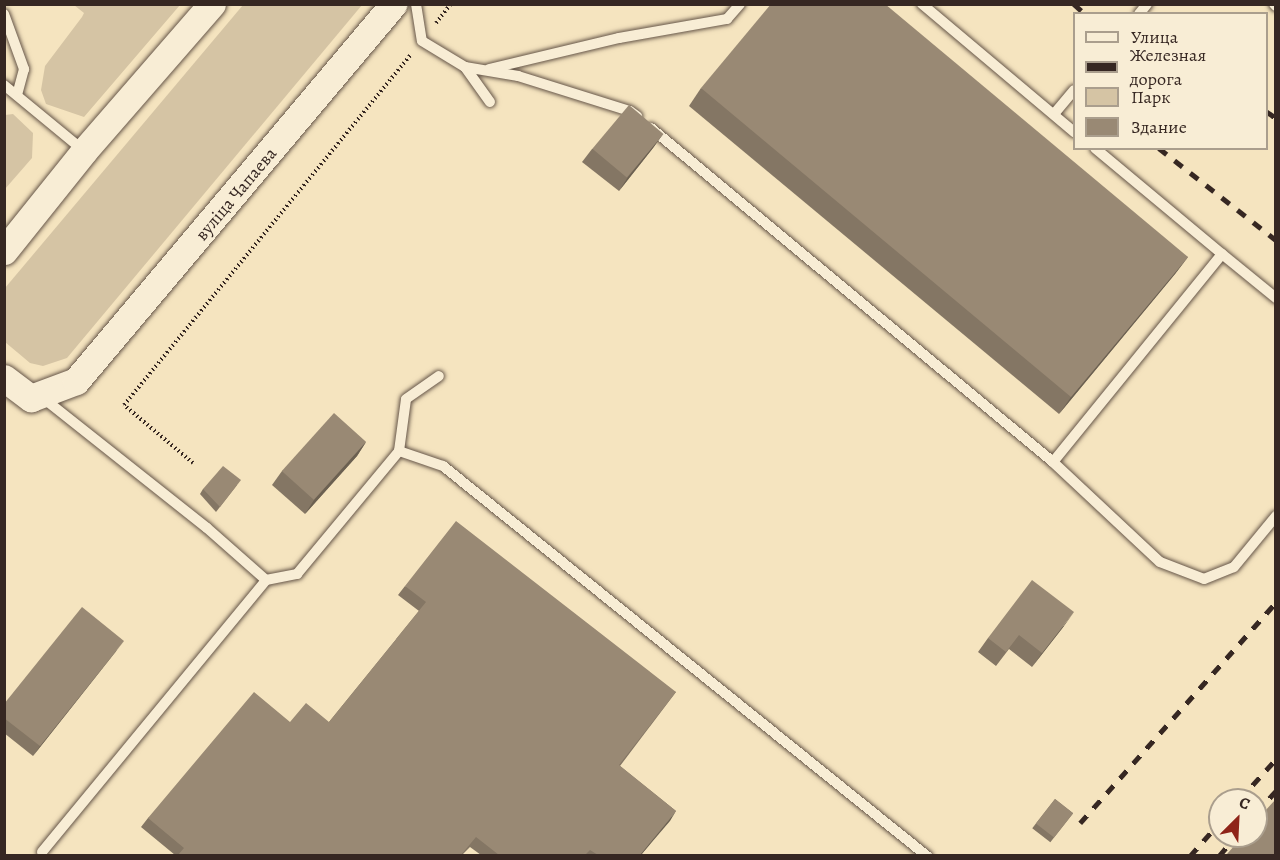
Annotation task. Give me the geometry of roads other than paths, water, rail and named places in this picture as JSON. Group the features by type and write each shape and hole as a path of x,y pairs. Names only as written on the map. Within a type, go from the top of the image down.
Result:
{"street":[{"path":"4,251 84,151 212,4"},
{"name":"вуліца Чапаева","path":"40,395 76,381 394,4"},
{"path":"4,378 32,398 40,395"}],"lane":[{"path":"416,4 422,41 465,67 519,76 630,111 1053,462 1160,562 1204,579 1234,567 1275,516"},
{"path":"483,71 619,38 727,20 740,4"},
{"path":"922,4 1073,131"},
{"path":"4,14 24,69 17,95"},
{"path":"465,67 490,102"},
{"path":"4,85 84,151"},
{"path":"1054,114 1073,91"},
{"path":"1097,150 1275,298"},
{"path":"1053,462 1222,254"},
{"path":"42,852 266,580 297,574 399,451 406,399 439,376"},
{"path":"40,395 207,528 266,580"},
{"path":"399,451 443,466 927,855"}],"railway":[{"path":"1074,4 1083,12"},
{"path":"1268,112 1276,118"},
{"path":"1162,150 1276,240"},
{"path":"1080,823 1276,602"},
{"path":"1250,788 1276,759"},
{"path":"1268,800 1276,791"},
{"path":"1190,856 1208,836"},
{"path":"1219,856 1226,848"}]}
